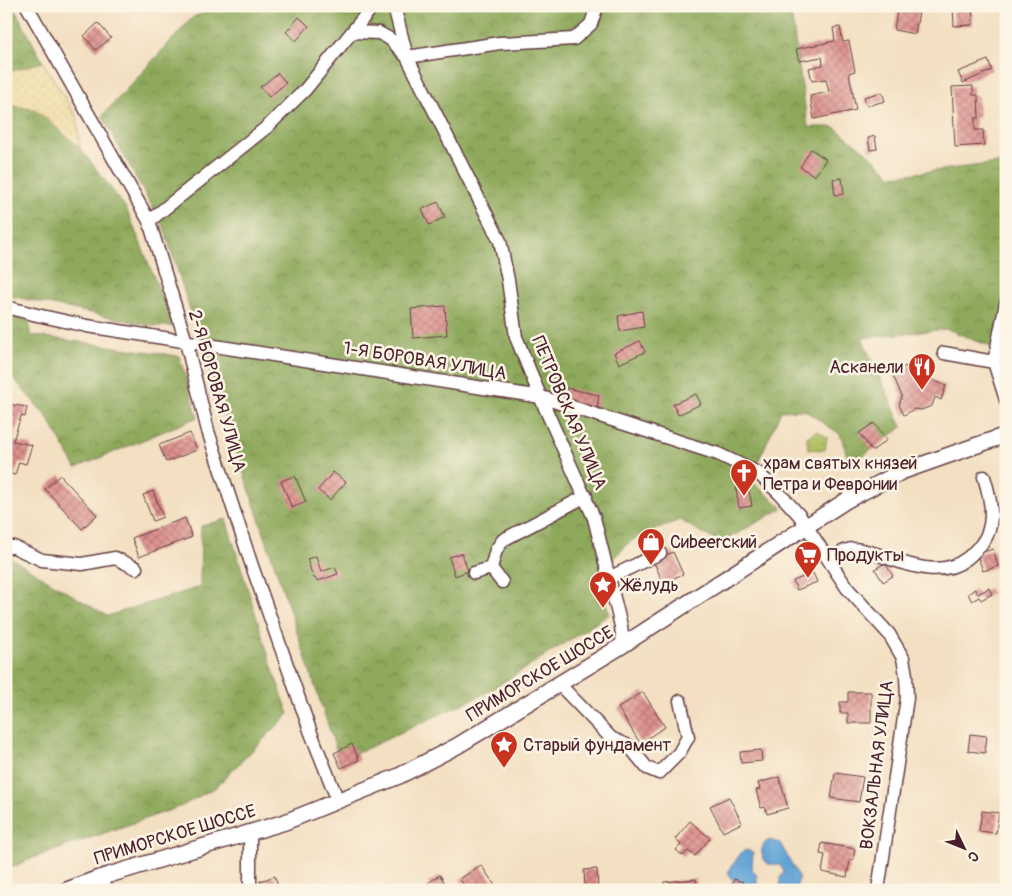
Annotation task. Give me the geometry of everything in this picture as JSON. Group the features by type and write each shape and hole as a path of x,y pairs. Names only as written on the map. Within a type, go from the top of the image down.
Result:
{"main road":[{"name":"ПРИМОРСКОЕ ШОССЕ","path":"67,890 103,884 250,831 284,822 399,776 457,746 623,645 847,500 901,472 1006,435"}],"street":[{"path":"148,221 267,127 305,90 373,6"},
{"name":"ПЕТРОВСКАЯ УЛИЦА","path":"394,6 407,57 500,241 516,337 594,518 621,626 623,645"},
{"path":"353,32 379,33 390,39 407,57 500,43 574,39 591,24 597,6"},
{"name":"2-Я БОРОВАЯ УЛИЦА","path":"29,11 148,221 186,342 208,430 252,566 311,733 338,801"},
{"path":"1006,303 994,362 1006,400"},
{"name":"1-Я БОРОВАЯ УЛИЦА","path":"6,307 37,315 186,342 541,397 718,454 758,473 799,515 806,526"},
{"path":"944,353 994,362"},
{"path":"829,559 851,548 919,568 939,568 957,564 967,559 984,541 991,523 990,496 984,477"},
{"path":"491,568 496,550 503,540 586,496"},
{"name":"ВОКЗАЛЬНАЯ УЛИЦА","path":"806,526 847,588 889,634 903,658 907,698 878,890"},
{"path":"6,547 14,547 42,560 82,564 115,558 136,568"},
{"path":"609,578 660,553"},
{"path":"474,572 491,568"},
{"path":"491,568 502,582"},
{"path":"558,683 610,738 629,746 648,768 659,773 679,753 688,737 680,701"},
{"path":"250,831 250,890"}],"green space":[{"path":"6,6 13,6 43,62 6,73"},
{"path":"224,6 790,6 808,127 834,127 870,155 892,176 1006,162 1006,357 1004,352 947,329 862,338 902,427 850,465 840,434 804,410 781,411 750,480 783,508 720,543 680,520 642,534 627,544 596,579 610,614 488,692 340,761 206,360 164,228 102,116 193,17"},
{"path":"10,105 35,109 80,148 126,208 174,326 152,326 6,295 6,169"},
{"path":"6,314 29,321 30,335 179,356 198,417 76,468 47,417 6,370"},
{"path":"817,431 827,437 825,450 808,449 807,437"},
{"path":"226,519 273,670 289,714 216,787 182,806 30,859 6,870 6,558 9,557 107,616 200,587 201,526"}],"sand":[{"path":"43,62 77,118 80,148 35,109 10,105 6,169 6,73"}],"water":[{"path":"769,840 780,843 799,877 796,890 780,890 780,878 784,872 780,865 768,864 762,854 762,848"},
{"path":"747,850 753,853 752,869 757,876 757,890 741,890 743,882 730,878 729,875 730,869 740,854"}],"building":[{"path":"898,6 920,6 915,34 894,30"},
{"path":"953,6 972,6 973,25 954,26"},
{"path":"299,17 309,26 296,41 286,32"},
{"path":"98,23 111,38 96,50 84,36"},
{"path":"840,27 843,42 849,41 855,71 849,73 856,110 814,119 810,96 829,92 826,79 812,81 809,68 823,65 822,57 799,61 796,49 835,41 833,28"},
{"path":"988,60 992,70 963,83 958,72"},
{"path":"278,73 286,83 269,97 260,87"},
{"path":"973,86 973,95 978,95 979,118 975,118 975,130 983,130 984,145 955,147 952,87"},
{"path":"882,92 885,101 867,106 864,97"},
{"path":"875,136 877,149 870,150 868,138"},
{"path":"811,149 826,159 815,176 800,167"},
{"path":"842,178 844,194 835,195 833,179"},
{"path":"438,202 445,217 429,225 422,209"},
{"path":"445,306 447,335 413,338 411,309"},
{"path":"642,311 644,327 620,331 618,316"},
{"path":"640,341 645,352 619,364 614,353"},
{"name":"Асканели","path":"913,364 918,373 946,386 941,400 935,397 932,406 921,410 914,409 904,415 899,405 902,396 891,371"},
{"path":"566,388 599,395 597,409 563,402"},
{"path":"696,394 701,404 678,415 673,404"},
{"path":"6,404 27,407 25,417 21,416 13,441 32,445 26,464 19,462 15,475 7,473 8,469 6,469"},
{"path":"874,423 887,440 872,451 859,433"},
{"path":"190,433 197,450 166,462 159,445"},
{"path":"333,472 346,482 330,500 318,490"},
{"path":"60,475 97,515 82,529 45,489"},
{"path":"295,476 306,502 292,508 281,481"},
{"name":"храм святых князей Петра и Февронии","path":"748,486 752,506 739,508 736,488"},
{"path":"153,491 163,517 153,521 143,495"},
{"path":"185,518 192,537 139,557 132,538"},
{"path":"993,549 998,566 983,571 977,554"},
{"path":"673,552 683,574 663,583 653,560"},
{"path":"462,553 468,571 455,576 449,557"},
{"path":"316,556 321,572 335,567 338,574 318,581 313,577 307,559"},
{"path":"885,563 893,576 883,582 875,569"},
{"path":"813,573 817,582 797,590 793,581"},
{"path":"989,588 992,594 981,600 979,597 972,601 968,594 975,589 978,594"},
{"path":"643,692 665,727 640,743 618,708"},
{"path":"848,692 871,692 871,723 848,723 848,713 840,713 840,702 848,702"},
{"path":"970,734 987,736 985,753 968,751"},
{"path":"352,744 359,760 341,768 334,753"},
{"path":"761,750 762,761 741,763 740,752"},
{"path":"835,773 863,777 859,802 831,798"},
{"path":"779,777 788,808 767,814 765,807 761,808 756,790 760,789 758,783"},
{"path":"729,797 742,823 723,832 710,806"},
{"path":"982,811 999,813 996,833 979,831"},
{"path":"690,821 710,838 695,856 688,851 683,856 676,850 681,845 675,839"},
{"path":"822,843 855,849 853,860 850,860 847,877 822,872 825,855 820,854"},
{"path":"481,865 498,890 467,890 460,879"},
{"path":"597,869 598,890 585,890 584,870"},
{"path":"440,875 449,890 433,890 428,883"},
{"path":"275,876 279,890 262,890 260,881"},
{"path":"696,879 697,890 664,890 664,882"},
{"path":"734,879 743,882 740,890 731,888"}],"place":[{"name":"Асканели","path":"922,391"},
{"name":"храм святых князей Петра и Февронии","path":"744,497"},
{"name":"Сиbeerский","path":"651,566"},
{"name":"Продукты","path":"808,579"},
{"name":"Жёлудь","path":"603,609"},
{"name":"Старый фундамент","path":"504,769"}]}
